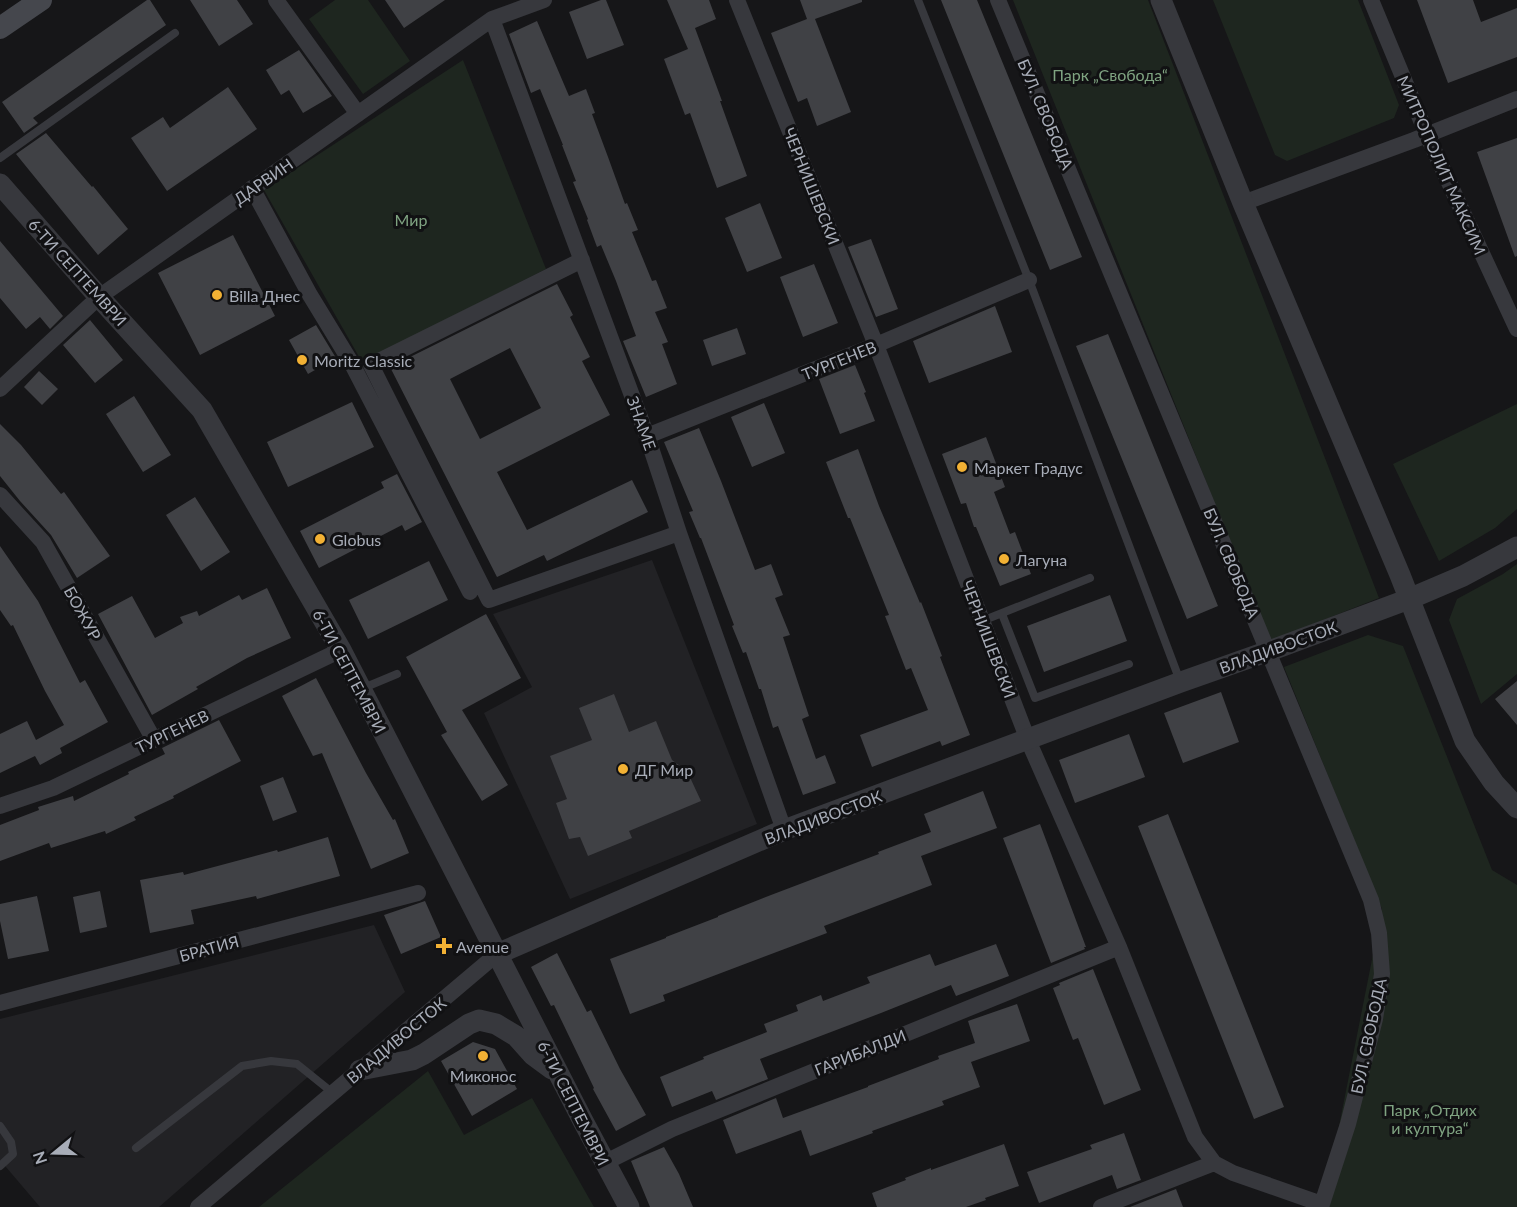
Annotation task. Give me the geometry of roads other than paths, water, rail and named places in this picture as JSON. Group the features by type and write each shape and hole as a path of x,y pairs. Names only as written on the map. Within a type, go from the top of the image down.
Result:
{"main road":[{"path":"0,28 41,0"}],"street":[{"path":"276,0 358,114"},
{"name":"ДАРВИН","path":"0,389 99,297 492,19 544,0"},
{"name":"ЧЕРНИШЕВСКИ","path":"737,0 876,345 1029,740 1119,947 1195,1137 1214,1163 1233,1173 1322,1205"},
{"name":"БУЛ. СВОБОДА","path":"998,0 1371,900 1379,933 1382,974 1375,1019 1348,1124 1322,1205"},
{"path":"1161,0 1243,203 1409,599 1465,741 1494,783 1517,808"},
{"name":"МИТРОПОЛИТ МАКСИМ","path":"1371,0 1426,135 1517,329"},
{"name":"ЗНАМЕ","path":"492,19 647,436 784,830"},
{"path":"1243,203 1517,99"},
{"name":"6-ТИ СЕПТЕМВРИ","path":"0,184 202,410 361,689 604,1163 629,1207"},
{"path":"252,188 310,295 352,364 470,592"},
{"path":"582,260 371,365 489,600 679,533"},
{"name":"ТУРГЕНЕВ","path":"647,436 876,345 1029,280"},
{"name":"БОЖУР","path":"0,495 43,542 154,740"},
{"name":"ВЛАДИВОСТОК","path":"198,1207 497,954 784,830 1409,599 1463,576 1517,547"},
{"name":"ТУРГЕНЕВ","path":"0,806 53,788 340,650"},
{"name":"БРАТИЯ","path":"0,1003 418,893"},
{"name":"ГАРИБАЛДИ","path":"604,1163 672,1129 1119,947"},
{"path":"360,1070 404,1062 418,1057 479,1020 496,1024 516,1036 534,1055 558,1073"},
{"path":"1101,1207 1214,1163"}],"lane":[{"path":"918,0 1029,280 1180,682"},
{"path":"0,158 175,33"},
{"path":"982,621 1090,578"},
{"path":"1002,614 1035,699 1129,664"},
{"path":"361,689 397,674"},
{"path":"136,1148 242,1066 272,1061 297,1064 333,1093"},
{"path":"0,1126 12,1142 13,1154 0,1166"}],"place":[{"name":"Billa Днес","path":"217,295"},
{"name":"Moritz Classic","path":"302,360"},
{"name":"Маркет Градус","path":"962,467"},
{"name":"Globus","path":"320,539"},
{"name":"Лагуна","path":"1004,559"},
{"name":"ДГ Мир","path":"623,769"},
{"name":"Avenue","path":"444,946"},
{"name":"Миконос","path":"483,1056"}],"park label":[{"name":"Парк „Свобода“","path":"1110,74"},
{"name":"Мир","path":"411,219"},
{"name":"Парк „Отдих и култура“","path":"1430,1118"}]}
